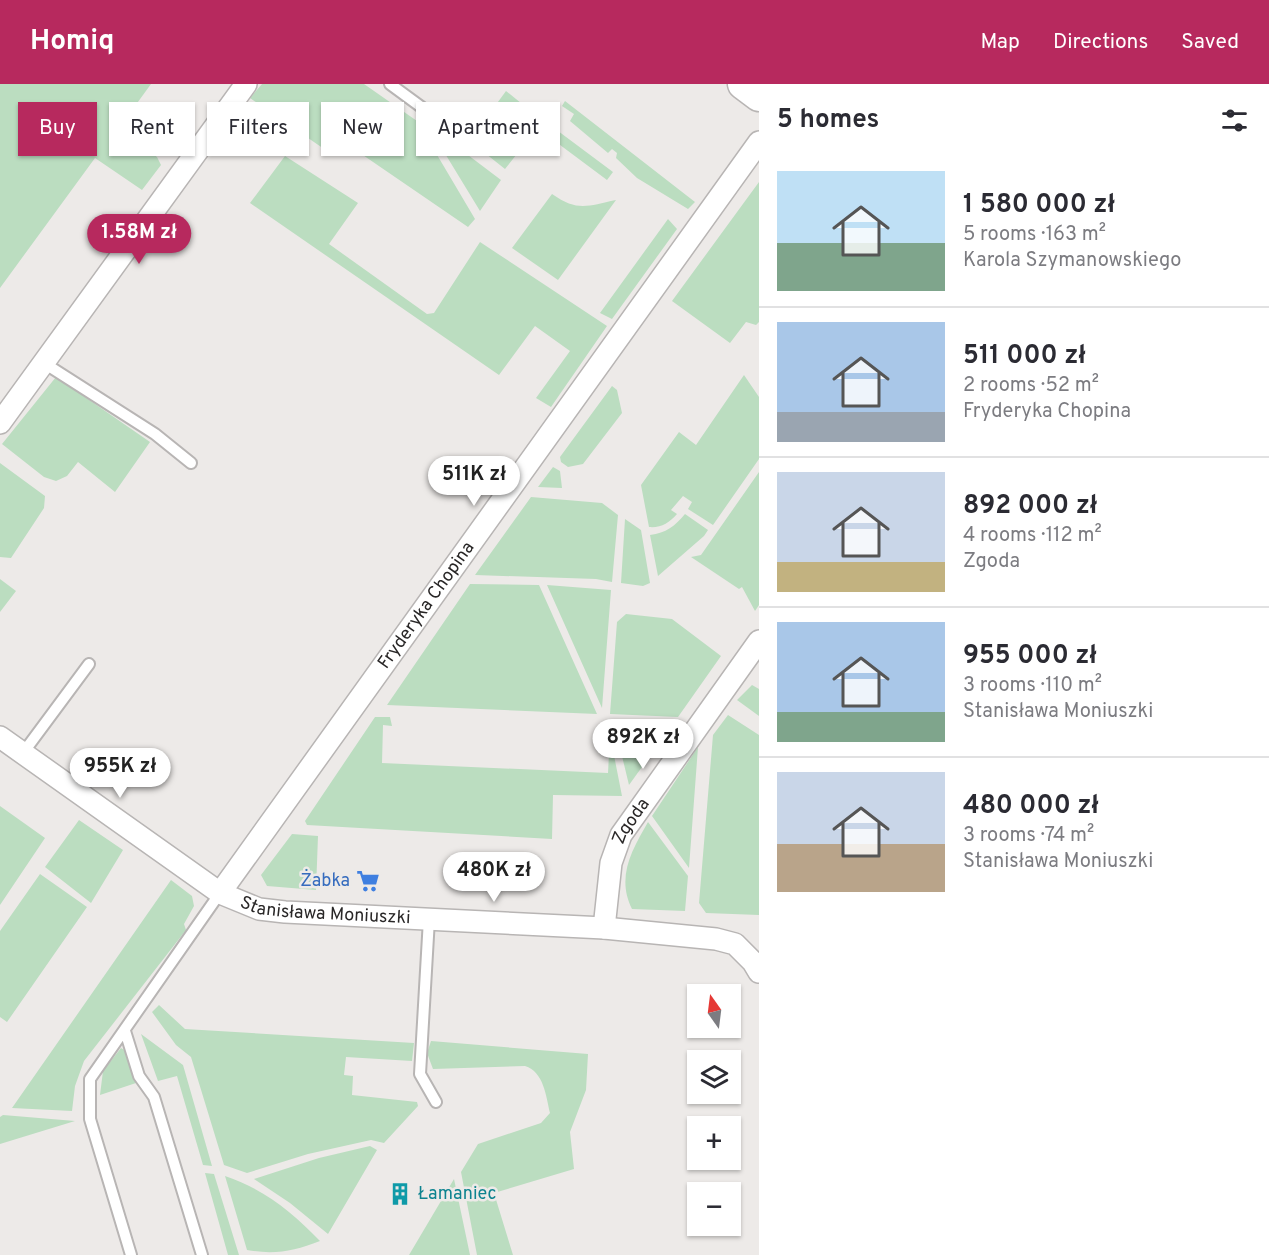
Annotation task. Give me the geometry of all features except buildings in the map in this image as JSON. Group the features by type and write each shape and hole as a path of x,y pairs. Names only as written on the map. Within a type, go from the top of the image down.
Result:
{"main road":[{"path":"743,84 759,96"}],"street":[{"path":"0,423 246,84"},
{"name":"Fryderyka Chopina","path":"220,893 759,142"},
{"name":"Zgoda","path":"604,928 611,863 621,835 759,640"},
{"name":"Stanisława Moniuszki","path":"0,737 220,893 245,905 273,911 604,928 716,939 752,949 759,972"}],"lane":[{"path":"390,84 416,103"},
{"path":"44,363 155,434 191,463"},
{"path":"22,753 89,664"},
{"path":"131,1255 90,1119 90,1079 220,893"},
{"path":"429,919 420,1074 436,1102"},
{"path":"125,1031 139,1076 154,1097 202,1255"}],"green space":[{"path":"0,84 151,84 138,102 109,102 109,156 156,156 161,165 142,190 95,158 0,288"},
{"path":"262,84 364,84 390,102 321,102 321,147 309,139 309,102 256,102 250,98"},
{"path":"506,91 520,102 498,102"},
{"path":"565,101 695,202 688,209 637,178 616,158 617,153 612,149 608,153 570,121 574,114 562,106"},
{"path":"404,112 416,120 416,156 438,156 475,219 468,227 364,156 404,156"},
{"path":"560,132 613,172 607,180 560,145"},
{"path":"285,156 358,203 329,244 427,314 434,313 480,242 607,326 551,407 536,398 570,351 535,326 499,375 250,203"},
{"path":"446,156 469,156 501,180 480,211"},
{"path":"489,156 515,156 505,169"},
{"path":"759,182 759,322 756,325 746,322 730,343 672,301"},
{"path":"552,194 561,200 583,206 616,200 558,280 512,248"},
{"path":"668,219 677,229 612,319 600,313"},
{"path":"744,375 759,397 759,459 713,525 688,509 692,502 683,496 671,510 677,514 674,517 661,526 649,527 641,485 679,432 696,445"},
{"path":"56,377 150,442 115,492 78,462 67,476 56,481 44,477 2,444"},
{"path":"612,386 617,390 622,413 583,464 568,467 561,462 560,457"},
{"path":"0,463 45,496 44,508 11,558 0,557"},
{"path":"553,467 560,471 562,488 538,487"},
{"path":"759,472 759,605 755,611 742,587 739,589 691,557 701,555"},
{"path":"531,497 602,503 618,515 612,582 596,579 475,575"},
{"path":"685,514 708,530 658,576 650,535 670,528"},
{"path":"625,519 641,530 650,583 643,586 621,583"},
{"path":"0,579 16,591 0,612"},
{"path":"470,584 539,585 597,714 387,705"},
{"path":"547,585 611,590 602,708"},
{"path":"626,614 672,619 721,656 678,717 610,714 617,622"},
{"path":"752,685 759,689 759,716 737,700"},
{"path":"728,715 759,735 759,915 706,913 699,903 713,735"},
{"path":"375,717 390,717 392,726 383,725 382,763 608,773 610,735 622,796 553,795 552,839 307,825 305,821"},
{"path":"614,723 673,724 629,785"},
{"path":"698,747 689,868 652,816"},
{"path":"0,806 45,838 0,905"},
{"path":"79,820 123,850 91,903 45,867"},
{"path":"648,822 688,876 685,911 632,909 627,897 628,864 636,843"},
{"path":"292,834 318,836 316,890 267,886 261,875"},
{"path":"40,874 87,907 7,1022 0,1017 0,931"},
{"path":"171,880 192,896 194,906 184,924 186,930 84,1061 75,1086 72,1111 12,1108"},
{"path":"159,1005 185,1029 414,1043 412,1061 346,1057 344,1075 353,1076 352,1095 417,1102 418,1106 384,1143 371,1140 308,1154 247,1173 224,1165 191,1057 176,1045 152,1012"},
{"path":"141,1034 183,1065 212,1166 203,1165 177,1076 158,1081"},
{"path":"431,1041 588,1054 586,1090 570,1132 574,1169 494,1193 513,1255 477,1255 461,1172 478,1144 541,1123 550,1113 543,1085 536,1073 525,1066 433,1069 427,1053"},
{"path":"121,1048 126,1051 136,1083 100,1095 103,1071"},
{"path":"3,1115 75,1121 0,1144 0,1117"},
{"path":"370,1146 377,1150 328,1234 290,1203 254,1179 319,1158"},
{"path":"205,1173 214,1174 239,1255 228,1255"},
{"path":"225,1176 277,1202 320,1241 284,1251 247,1250"},
{"path":"454,1179 470,1255 409,1255"}],"place":[{"name":"Żabka","path":"368,881"},
{"name":"Łamaniec","path":"400,1194"}]}
